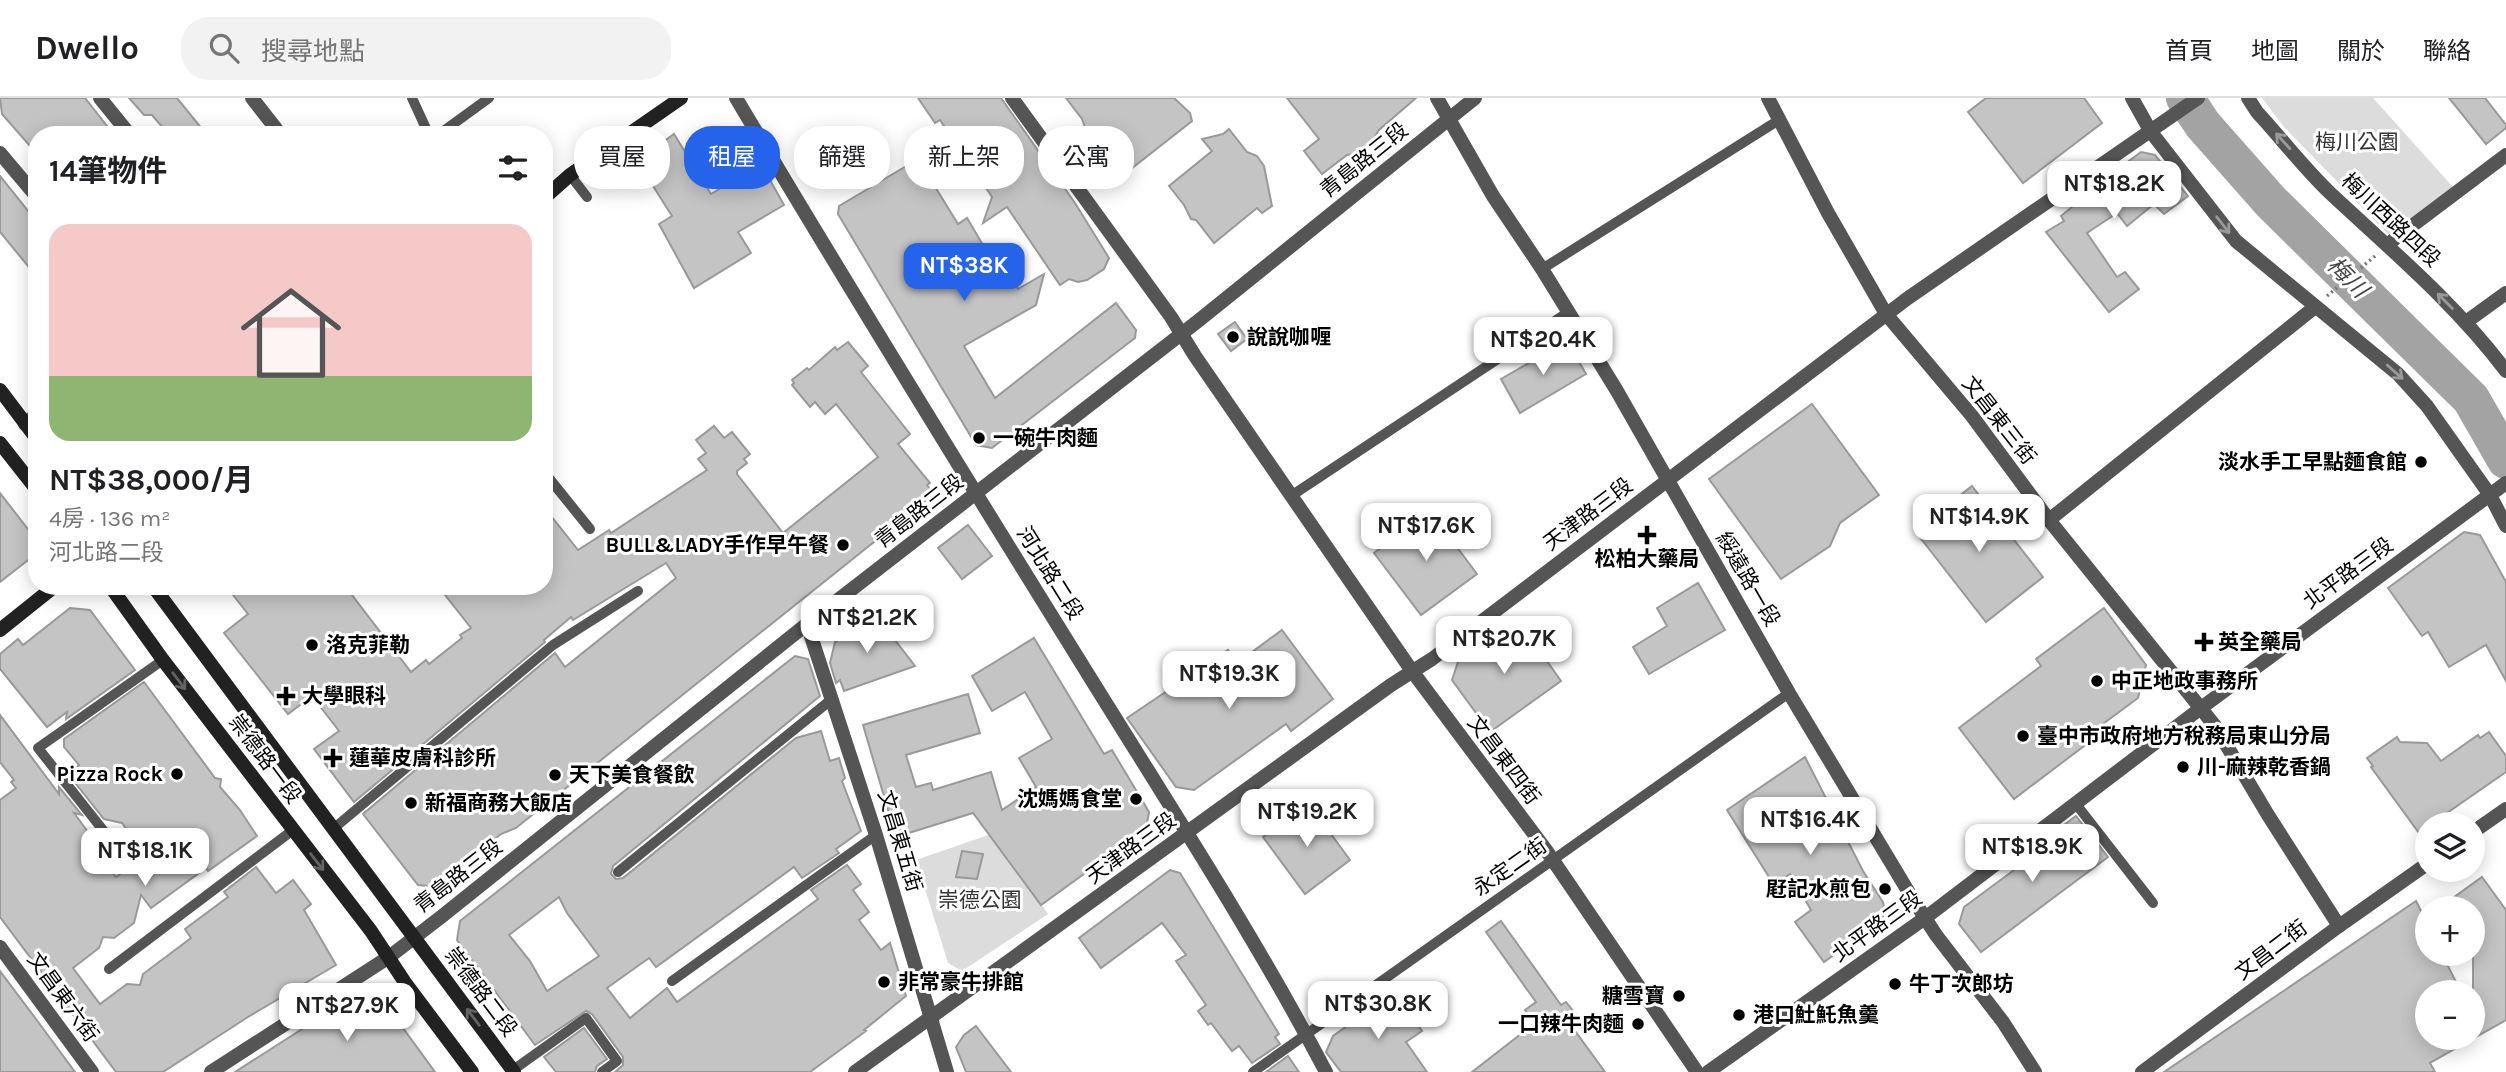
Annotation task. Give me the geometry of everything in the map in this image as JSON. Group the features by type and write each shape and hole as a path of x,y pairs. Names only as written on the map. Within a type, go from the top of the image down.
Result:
{"main road":[{"path":"553,190 570,175 681,98"},
{"path":"0,390 28,416"},
{"path":"0,443 28,479"},
{"path":"0,630 44,595"},
{"name":"崇德路一段","path":"116,595 389,957"},
{"name":"崇德路一段","path":"160,595 415,937"},
{"name":"崇德路二段","path":"415,937 513,1071"},
{"path":"389,957 472,1072"}],"street":[{"path":"100,98 123,126"},
{"path":"252,98 274,126"},
{"name":"河北路二段","path":"736,98 976,494 1187,834 1326,1072"},
{"name":"文昌東四街","path":"1012,98 1171,317 1412,671 1553,861 1698,1072"},
{"name":"綏遠路一段","path":"1437,98 1493,195 1617,391 1789,693 1925,918 2003,1022 2035,1072"},
{"name":"青島路三段","path":"211,1072 389,957 415,937 807,624 1181,334 1475,98"},
{"name":"文昌東三街","path":"1768,98 1828,213 1886,314 1972,416 2049,520 2215,726 2339,926"},
{"path":"2132,98 2151,132 2236,241 2398,374 2427,407 2490,495 2506,526"},
{"name":"天津路三段","path":"855,1072 1432,659 1886,314 2198,98"},
{"name":"梅川西路四段","path":"2248,98 2257,112 2328,190 2388,244 2481,338 2506,371"},
{"path":"0,153 28,186"},
{"path":"2388,244 2506,155"},
{"path":"2466,323 2506,293"},
{"path":"2049,520 2315,307"},
{"name":"北平路三段","path":"1708,1072 1925,918 2201,708 2506,483"},
{"name":"文昌東五街","path":"807,624 876,835 947,1072"},
{"path":"2485,824 2506,809"},
{"name":"文昌二街","path":"2142,1072 2415,872"},
{"name":"文昌東六街","path":"0,947 92,1072"}],"lane":[{"path":"412,98 425,126"},
{"path":"450,126 489,98"},
{"path":"1542,269 1779,120"},
{"path":"570,175 587,197"},
{"path":"1291,496 1567,313"},
{"path":"553,483 590,528"},
{"path":"333,828 553,645 638,591"},
{"path":"122,855 38,748 163,660"},
{"name":"永定二街","path":"1253,1072 1789,693"},
{"path":"618,872 832,699"},
{"path":"2076,803 2153,903"},
{"path":"109,969 293,830"},
{"path":"672,981 876,835"},
{"path":"513,1071 586,1018 617,1061 602,1072"}],"path":[{"path":"2315,307 2388,244"}],"green space":[{"name":"梅川公園","path":"2262,98 2373,98 2453,187 2390,236 2284,127"},
{"name":"崇德公園","path":"994,833 1048,914 962,971 948,963 916,860"}],"building":[{"path":"0,98 85,98 107,126 28,126 28,144 2,114"},
{"path":"129,98 177,98 200,126 161,126 152,115 144,115"},
{"path":"918,98 1001,98 1021,126 944,126 940,120 935,123"},
{"path":"1066,98 1174,98 1190,113 1192,121 1134,167 1134,126 1085,126"},
{"path":"1287,98 1416,98 1379,130 1369,146 1355,154 1347,155 1322,174 1304,151 1319,139"},
{"path":"1986,98 2084,98 2102,123 2023,183 1968,112"},
{"path":"2449,98 2485,98 2506,128 2486,144"},
{"path":"1229,129 1247,152 1257,156 1264,166 1272,206 1262,213 1257,208 1214,243 1196,220 1191,219 1169,186 1212,151 1202,139 1223,134"},
{"path":"1024,131 1038,150 1038,189 1065,189 1109,258 1104,269 1087,280 1078,282 1069,279 1060,285 1007,207 983,223 992,197 987,189 1024,189"},
{"path":"674,134 684,150 684,189 708,189 711,194 719,189 775,189 784,205 738,232 751,253 694,288 659,224 672,216 655,189 670,189 670,137"},
{"path":"2141,152 2155,155 2188,196 2164,214 2154,204 2127,226 2117,213 2087,233 2117,277 2125,272 2139,289 2109,312 2046,232 2064,221 2061,216 2078,202 2076,200"},
{"path":"904,167 904,189 936,189 958,224 967,218 1003,279 1009,275 1018,289 1044,274 1036,305 964,346 995,398 1116,303 1136,330 1135,338 992,448 976,445 838,214 839,206 868,189 890,189 890,176"},
{"path":"0,176 28,211 28,266 0,232"},
{"name":"說說咖喱","path":"1235,322 1247,339 1231,351 1218,334"},
{"path":"1567,341 1586,374 1520,413 1501,379"},
{"path":"848,342 868,366 861,372 910,434 898,444 930,483 927,485 934,494 516,828 501,834 435,887 418,885 363,814 555,653 565,667 676,578 666,563 573,620 571,617 544,640 545,642 354,802 314,749 339,731 312,696 288,714 224,633 248,614 233,595 352,595 411,672 426,660 429,664 471,628 445,595 553,595 553,518 578,550 609,530 611,533 707,470 698,459 706,453 696,440 714,426 724,438 732,432 750,454 744,459 747,463 737,474 783,533 878,457 836,404 825,414 815,402 810,407 792,385 792,380 807,368 809,370 835,347 837,350"},
{"path":"1812,404 1879,495 1840,523 1830,546 1781,579 1709,479"},
{"path":"1972,486 2043,577 1986,622 1915,531"},
{"path":"0,493 28,529 28,560 0,582"},
{"path":"1430,511 1477,574 1421,615 1374,553"},
{"path":"968,525 992,556 962,579 938,548"},
{"path":"2464,532 2480,535 2506,582 2506,681 2486,645 2449,667 2428,632 2422,636 2388,588"},
{"path":"1698,583 1725,630 1649,674 1633,647 1667,626 1657,608"},
{"path":"70,608 90,610 135,670 66,719 67,712 47,727 0,669 0,654 18,639 23,645"},
{"path":"2104,608 2146,665 2138,698 2084,738 2088,743 2014,799 1959,728 2041,666 2036,659"},
{"path":"865,618 881,622 915,666 844,691 840,680 836,683 830,663 835,642"},
{"path":"1518,620 1561,681 1490,732 1452,680 1458,662"},
{"path":"1282,630 1333,699 1291,731 1286,724 1194,790 1176,787 1127,718 1228,650 1237,663"},
{"path":"1034,638 1104,754 1112,750 1149,812 1146,829 1041,905 973,813 896,837 863,725 968,694 980,733 906,755 916,787 931,783 933,790 991,772 1002,810 1036,787 1019,758 1052,739 1025,692 992,711 972,676"},
{"path":"795,656 808,659 820,696 613,866 611,874 616,879 623,878 796,738 821,731 830,761 839,758 845,778 842,781 861,831 836,849 839,853 802,878 794,867 656,967 649,958 607,988 630,1018 667,988 677,1002 818,899 811,890 847,865 861,884 853,890 869,912 859,920 881,950 890,943 906,996 864,1030 866,1031 810,1072 615,1072 623,1065 623,1057 592,1014 586,1011 535,1045 457,940 460,921","holes":["559,897 567,913 599,956 547,991 530,961 509,935"]},
{"path":"144,682 215,778 221,779 220,787 240,810 257,836 208,871 206,868 151,908 141,895 134,923 114,938 103,937 99,948 73,968 100,1004 127,984 140,985 143,974 191,938 185,929 228,897 224,892 256,867 276,893 293,880 311,904 304,910 336,965 163,1072 116,1072 0,917 0,800 16,788 11,782 14,780 0,762 0,715 59,794 59,787 82,815 74,813 94,840 90,843 116,877 145,855 122,823 104,819 68,774 79,765 64,747 64,739"},
{"path":"2489,732 2506,756 2506,772 2448,812 2415,812 2415,828 2367,758 2397,737 2400,742 2427,743 2441,761 2478,735 2480,738"},
{"path":"1805,757 1863,871 1883,902 1885,913 1878,923 1824,962 1795,922 1811,910 1790,874 1774,885 1727,810"},
{"path":"1309,804 1350,860 1305,894 1263,837"},
{"path":"2076,816 2108,857 1981,952 1959,924 1964,907 2037,853 2033,848"},
{"path":"962,851 983,854 977,879 956,877"},
{"path":"1170,870 1180,873 1279,1034 1275,1037 1280,1044 1252,1063 1239,1046 1232,1051 1211,1023 1208,1025 1198,1011 1206,1005 1176,961 1186,955 1162,923 1101,968 1079,938"},
{"path":"2485,881 2506,910 2506,1020 2485,1032 2485,980 2473,980 2473,966 2485,966 2485,896 2456,896 2475,882"},
{"path":"2415,902 2415,966 2448,966 2455,980 2415,980 2415,1050 2453,1050 2430,1063 2435,1072 2164,1072"},
{"path":"1501,921 1561,1005 1566,1002 1582,1022 1573,1028 1605,1072 1472,1072 1535,1023 1525,1010 1536,1002 1486,932"},
{"path":"0,971 36,1019 75,1072 0,1072"},
{"path":"360,992 379,995 435,1072 235,1072"},
{"path":"1395,992 1422,1031 1406,1042 1427,1072 1341,1072 1326,1052 1333,1036"},
{"path":"976,1026 1011,1072 966,1072 956,1047 964,1035"},
{"path":"584,1028 607,1059 597,1066 595,1072 556,1072 544,1057"},
{"path":"1288,1056 1299,1072 1266,1072"}],"waterway":[{"name":"梅川","path":"2185,98 2203,125 2271,202 2471,399 2506,460"}],"place":[{"name":"說說咖喱","path":"1233,337"},
{"name":"一碗牛肉麵","path":"979,438"},
{"name":"淡水手工早點麵食館","path":"2421,462"},
{"name":"松柏大藥局","path":"1647,535"},
{"name":"BULL&LADY手作早午餐","path":"843,545"},
{"name":"英全藥局","path":"2204,642"},
{"name":"洛克菲勒","path":"312,645"},
{"name":"中正地政事務所","path":"2097,681"},
{"name":"大學眼科","path":"286,696"},
{"name":"臺中市政府地方稅務局東山分局","path":"2023,736"},
{"name":"蓮華皮膚科診所","path":"333,758"},
{"name":"川-麻辣乾香鍋","path":"2183,767"},
{"name":"Pizza Rock","path":"177,774"},
{"name":"天下美食餐飲","path":"555,775"},
{"name":"沈媽媽食堂","path":"1136,799"},
{"name":"新福商務大飯店","path":"411,803"},
{"name":"屘記水煎包","path":"1885,889"},
{"name":"非常豪牛排館","path":"884,982"},
{"name":"牛丁次郎坊","path":"1895,984"},
{"name":"糖雪寶","path":"1679,996"},
{"name":"港口𩵚魠魚羹","path":"1739,1015"},
{"name":"一口辣牛肉麵","path":"1638,1024"}]}
